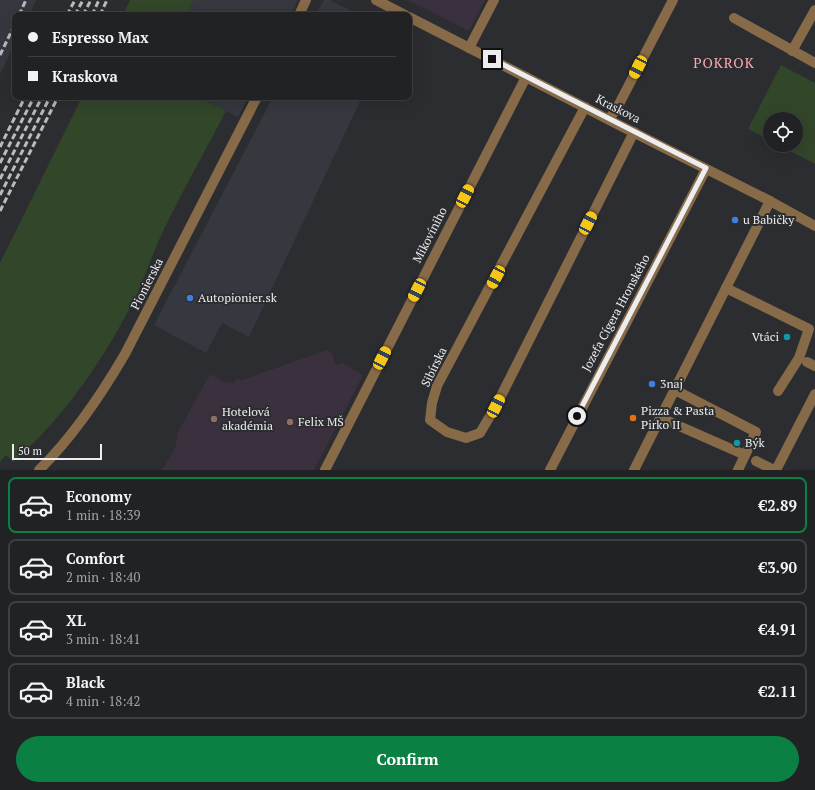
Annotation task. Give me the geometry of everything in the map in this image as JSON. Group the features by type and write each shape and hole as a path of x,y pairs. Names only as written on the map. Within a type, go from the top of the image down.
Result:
{"street":[{"path":"300,12 306,0"},
{"path":"376,0 399,12"},
{"path":"469,48 494,0"},
{"path":"609,119 617,108 673,0"},
{"path":"792,51 815,10"},
{"path":"734,18 815,63"},
{"name":"Kraskova","path":"412,19 706,168 815,226"},
{"name":"Mikovíniho","path":"325,470 526,77"},
{"name":"Pionierska","path":"39,470 57,451 82,420 125,354 255,100"},
{"name":"Sibírska","path":"585,107 437,386 432,403 430,420 447,432 466,438 480,433 496,406 634,132"},
{"name":"Jozefa Cígera Hronského","path":"550,470 706,168"},
{"path":"634,470 770,201"},
{"path":"726,288 809,329 799,358 778,392"},
{"path":"675,390 756,432 738,470"},
{"path":"756,461 775,470 815,394"},
{"path":"661,418 745,455"}],"shaded area":[{"path":"0,0 36,0 30,12 12,12 12,49 0,74"},
{"path":"194,0 298,0 292,12 188,12"},
{"path":"324,0 329,0 353,12 318,12"},
{"path":"408,0 485,0 469,31"},
{"path":"204,100 246,100 238,117"},
{"path":"271,100 361,100 249,337 222,323 206,353 154,325"},
{"name":"Felix MŠ","path":"327,350 332,353 336,365 342,363 363,375 314,470 162,470 176,446 177,434 210,374 226,383 228,381 234,383 237,378 242,380"}],"green space":[{"path":"130,0 194,0 188,12 124,12"},
{"path":"781,65 815,83 815,164 792,152 803,152 803,112 763,112 763,136 748,129"},
{"path":"81,100 204,100 226,111 165,227 137,294 112,340 83,384 67,405 32,444 13,462 6,455 0,462 0,263"}],"railway":[{"path":"20,12 26,0"},
{"path":"69,12 75,0"},
{"path":"77,12 83,0"},
{"path":"85,12 91,0"},
{"path":"93,12 99,0"},
{"path":"101,12 107,0"},
{"path":"0,55 12,30"},
{"path":"0,147 24,100"},
{"path":"0,163 32,100"},
{"path":"0,179 40,100"},
{"path":"0,195 48,100"},
{"path":"0,211 56,100"}],"place":[{"name":"u Babičky","path":"735,220"},
{"name":"Autopionier.sk","path":"190,298"},
{"name":"Vtáci","path":"787,337"},
{"name":"3naj","path":"652,384"},
{"name":"Pizza & Pasta Pirko II","path":"633,418"},
{"name":"Hotelová akadémia","path":"214,419"},
{"name":"Felix MŠ","path":"290,422"},
{"name":"Býk","path":"737,443"}],"district":[{"name":"POKROK","path":"724,63"}],"route":[{"path":"492,59 706,168 577,416"}]}
